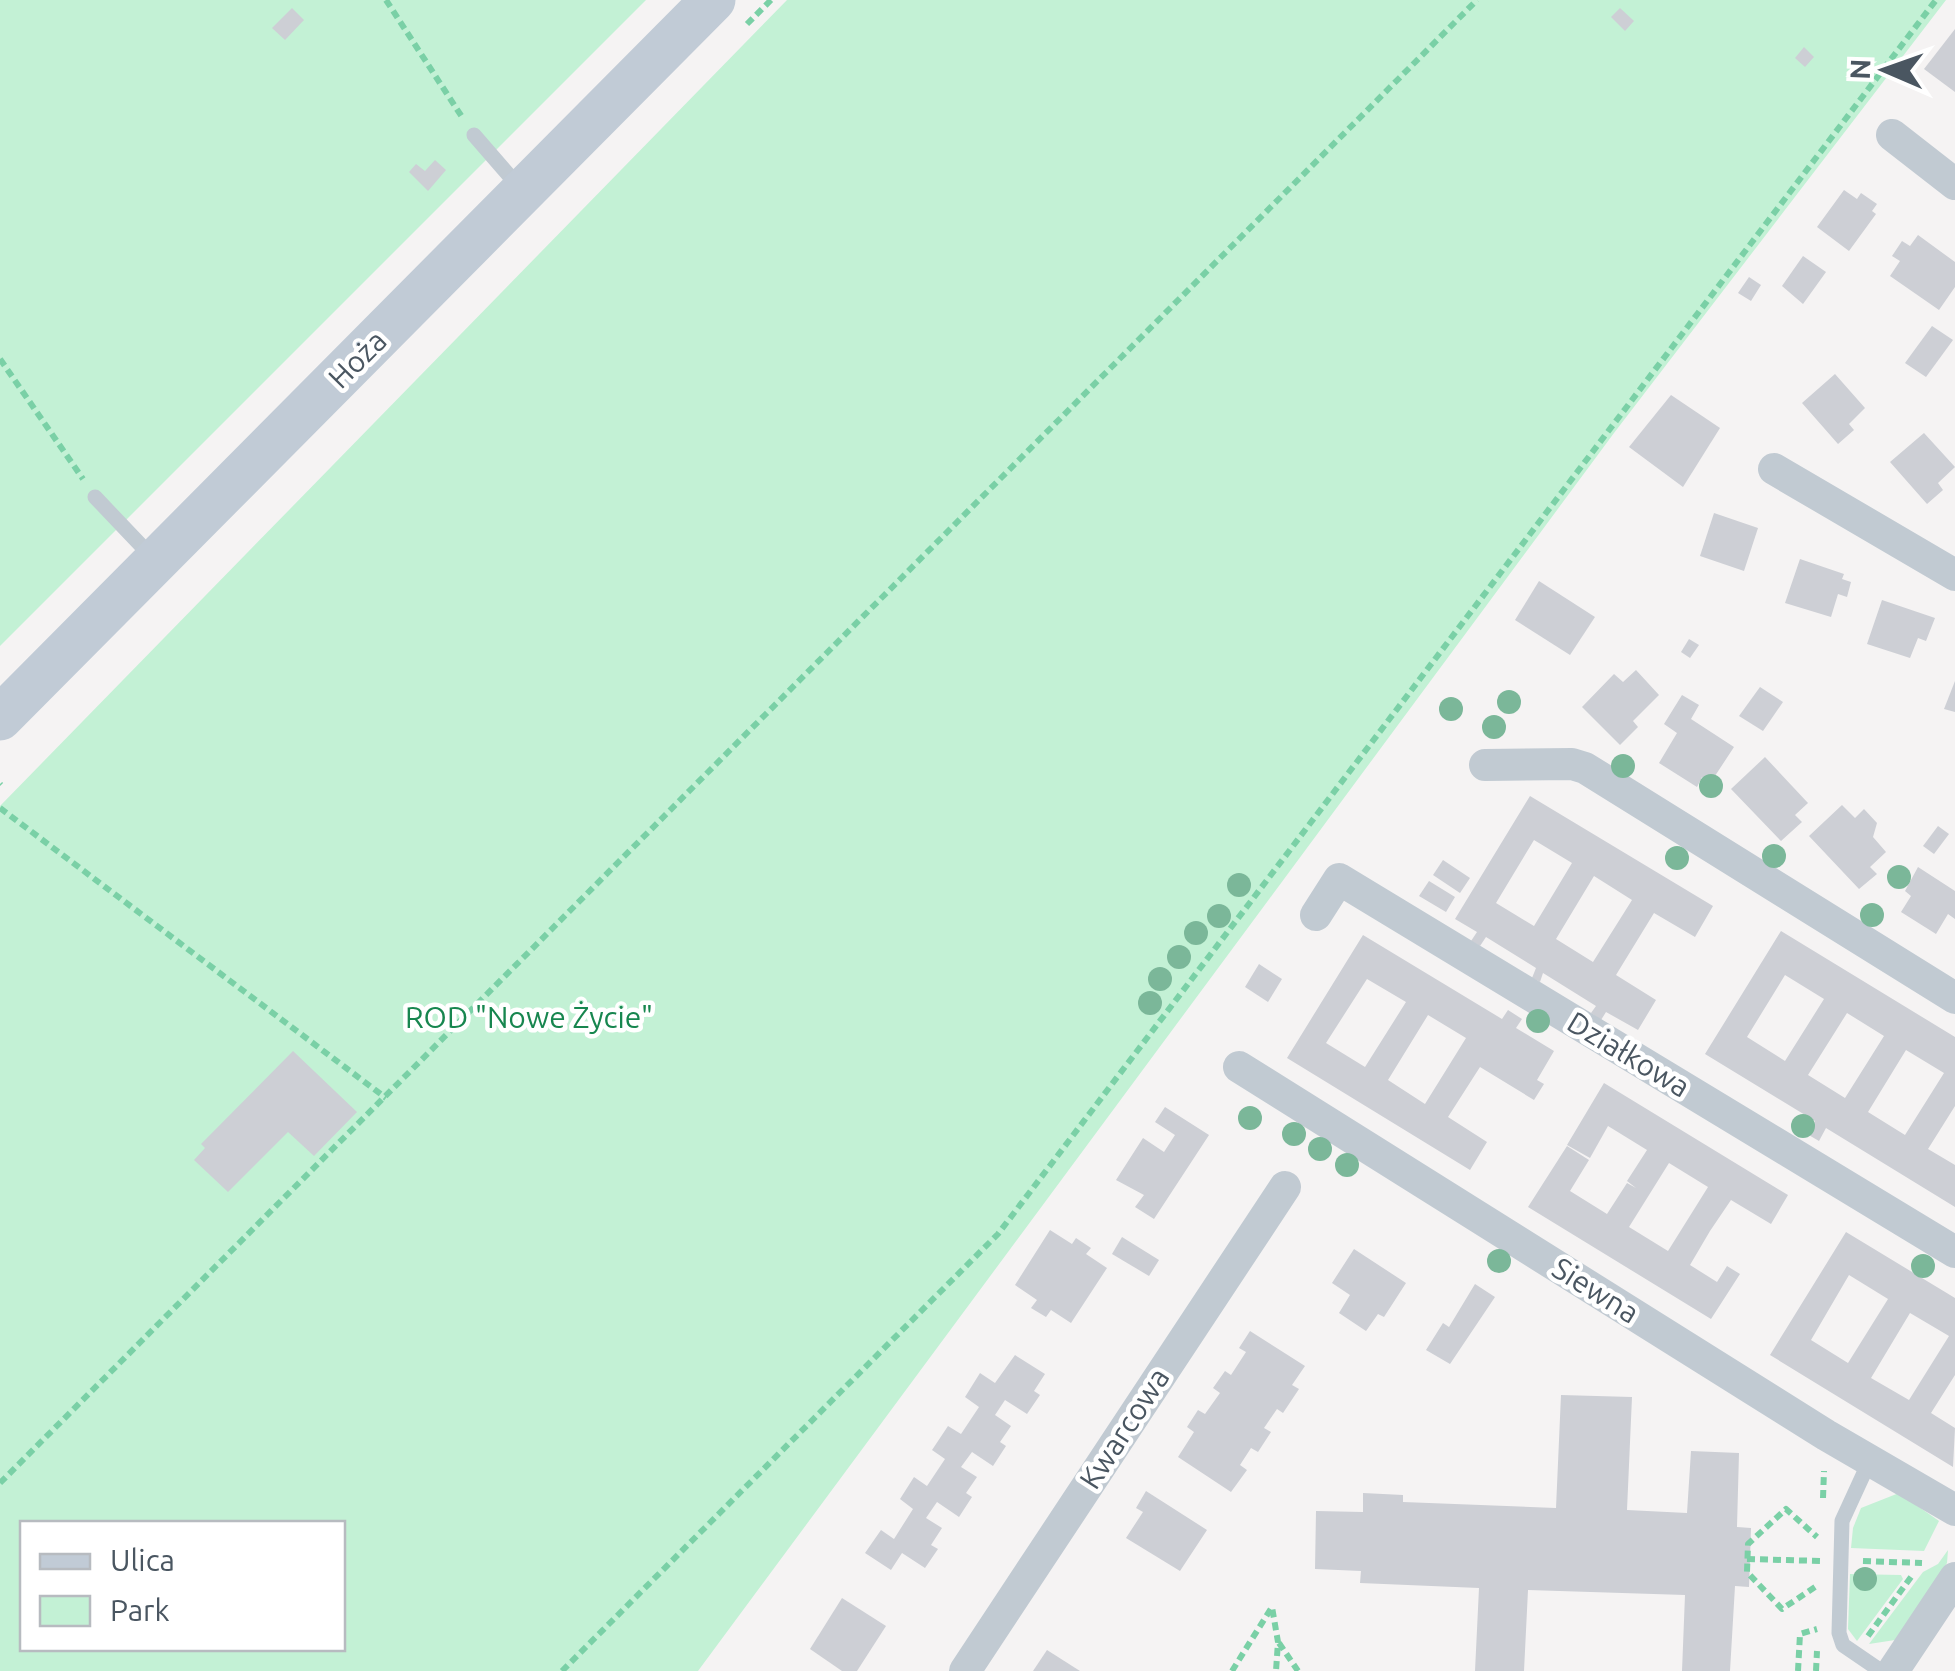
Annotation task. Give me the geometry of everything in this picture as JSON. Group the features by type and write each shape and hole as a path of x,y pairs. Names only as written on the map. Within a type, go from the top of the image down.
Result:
{"street":[{"name":"Hoża","path":"0,718 713,0"},
{"path":"1892,135 1955,184"},
{"path":"1774,469 1955,575"},
{"path":"1484,765 1572,764 1585,768 1955,998"},
{"name":"Działkowa","path":"1316,914 1339,879 1955,1252"},
{"name":"Siewna","path":"1239,1067 1955,1510"},
{"name":"Kwarcowa","path":"965,1671 1285,1187"},
{"path":"1893,1671 1955,1578"}],"lane":[{"path":"474,135 523,191"},
{"path":"95,497 156,561"},
{"path":"1870,1460 1845,1508 1840,1639 1849,1651 1881,1671"}],"path":[{"path":"386,0 474,135"},
{"path":"0,1484 1476,0"},
{"path":"562,1671 998,1234 1936,0"},
{"path":"0,358 95,497"},
{"path":"0,808 386,1098"},
{"path":"1808,1593 1782,1609 1748,1572 1748,1544 1786,1509 1810,1530"},
{"path":"1748,1558 1922,1562"},
{"path":"1232,1671 1272,1607 1278,1642 1276,1671"},
{"path":"1798,1671 1800,1634 1818,1629"},
{"path":"1278,1642 1298,1671"}],"green space":[{"path":"0,0 646,0 0,646"},
{"name":"ROD \"Nowe Życie\"","path":"787,0 1946,0 1614,433 698,1671 0,1671 0,806"},
{"path":"1899,1493 1939,1521 1924,1551 1851,1548 1861,1508"},
{"path":"1948,1550 1947,1563 1895,1640 1869,1644 1923,1572 1938,1564"},
{"path":"1850,1574 1901,1575 1903,1579 1857,1641 1848,1629"}],"building":[{"path":"292,8 304,20 285,40 272,28"},
{"path":"1620,8 1634,21 1625,31 1611,17"},
{"path":"1955,29 1955,92 1924,69"},
{"path":"1804,47 1814,57 1805,67 1795,58"},
{"path":"435,160 446,170 428,191 409,172 416,164 425,171"},
{"path":"1844,190 1857,199 1861,193 1877,204 1872,211 1876,214 1849,251 1817,227"},
{"path":"1918,235 1955,262 1955,287 1939,310 1890,276 1900,261 1892,256 1902,241 1910,246"},
{"path":"1803,256 1826,272 1803,304 1782,286"},
{"path":"1749,277 1761,285 1751,301 1738,293"},
{"path":"1932,326 1953,340 1926,377 1905,363"},
{"path":"1835,374 1865,408 1849,424 1854,430 1838,444 1802,403"},
{"path":"1671,395 1720,428 1683,487 1629,447"},
{"path":"1924,433 1955,467 1938,483 1943,490 1927,504 1890,462"},
{"path":"1714,513 1758,528 1744,571 1700,556"},
{"path":"1800,559 1844,574 1842,579 1851,582 1847,597 1838,594 1831,617 1785,603"},
{"path":"1539,581 1595,617 1570,655 1515,620"},
{"path":"1882,600 1935,618 1926,641 1918,638 1910,658 1867,644"},
{"path":"1689,639 1699,645 1690,658 1681,652"},
{"path":"1636,670 1659,695 1633,721 1638,727 1620,745 1582,707 1614,674 1623,682"},
{"path":"1955,681 1955,712 1944,709"},
{"path":"1760,687 1783,702 1763,731 1739,716"},
{"path":"1682,695 1699,705 1691,719 1734,747 1711,782 1702,777 1697,787 1659,763 1677,733 1664,724"},
{"path":"1765,757 1808,803 1795,815 1802,822 1781,841 1731,789"},
{"path":"1530,796 1713,906 1695,937 1654,913 1616,975 1656,1000 1638,1030 1606,1012 1601,1020 1591,1013 1596,1006 1543,973 1540,982 1532,978 1536,968 1486,937 1480,946 1471,941 1477,932 1455,919","holes":["1534,840 1572,863 1534,926 1496,903","1594,876 1632,900 1593,962 1556,939"]},
{"path":"1842,805 1855,818 1864,809 1877,823 1873,837 1886,852 1870,867 1877,874 1859,889 1809,836"},
{"path":"1938,826 1949,834 1934,854 1923,846"},
{"path":"1443,860 1470,878 1460,893 1433,875"},
{"path":"1918,867 1955,891 1955,919 1948,914 1936,934 1901,912 1911,896 1905,891"},
{"path":"1429,881 1455,897 1446,912 1419,896"},
{"path":"1781,931 1955,1037 1955,1106 1928,1149 1955,1165 1955,1207 1826,1128 1819,1141 1807,1134 1815,1121 1705,1054","holes":["1785,975 1824,999 1785,1061 1747,1037","1847,1013 1884,1036 1845,1098 1808,1075","1906,1050 1944,1073 1905,1135 1868,1112"]},
{"path":"1363,935 1502,1019 1508,1010 1522,1019 1516,1028 1554,1051 1537,1080 1544,1084 1534,1100 1480,1067 1448,1117 1487,1142 1470,1170 1287,1058","holes":["1367,979 1406,1002 1365,1067 1326,1043","1428,1015 1466,1038 1425,1104 1388,1080"]},
{"path":"1259,964 1282,979 1268,1002 1245,987"},
{"path":"293,1051 357,1112 314,1156 288,1132 228,1192 194,1160 205,1148 201,1144"},
{"path":"1604,1083 1788,1195 1771,1224 1731,1200 1710,1231 1690,1265 1717,1282 1727,1266 1740,1274 1711,1319 1528,1207 1567,1146 1589,1160 1570,1191 1607,1214 1627,1183 1636,1188 1627,1181 1647,1150 1608,1126 1590,1158 1567,1145","holes":["1669,1163 1708,1187 1668,1251 1629,1227"]},
{"path":"1165,1107 1209,1135 1154,1219 1135,1207 1144,1195 1116,1180 1143,1138 1164,1152 1175,1135 1155,1122"},
{"path":"1050,1230 1072,1244 1076,1238 1091,1248 1086,1254 1107,1268 1071,1323 1051,1310 1046,1317 1031,1308 1037,1300 1015,1285"},
{"path":"1846,1232 1955,1298 1955,1375 1931,1413 1955,1428 1953,1467 1770,1355","holes":["1849,1275 1888,1299 1848,1363 1811,1340","1910,1313 1949,1336 1909,1400 1871,1378"]},
{"path":"1122,1237 1159,1260 1149,1276 1112,1254"},
{"path":"1354,1249 1406,1283 1384,1317 1378,1314 1366,1331 1339,1313 1350,1295 1332,1283"},
{"path":"1475,1284 1495,1297 1450,1364 1426,1350 1443,1323 1449,1327"},
{"path":"1250,1331 1305,1366 1292,1385 1299,1389 1283,1413 1277,1409 1264,1428 1271,1432 1258,1452 1251,1448 1240,1465 1247,1470 1231,1492 1178,1457 1194,1432 1187,1427 1198,1410 1205,1414 1220,1393 1213,1388 1225,1371 1231,1375 1246,1352 1239,1348"},
{"path":"1015,1355 1045,1374 1034,1391 1040,1395 1027,1414 1005,1400 995,1415 1011,1426 1000,1442 1006,1446 993,1466 972,1452 961,1467 977,1477 966,1493 972,1497 959,1517 937,1502 926,1518 942,1528 931,1545 938,1549 925,1568 902,1553 891,1570 865,1553 881,1530 894,1539 913,1509 900,1499 914,1477 927,1486 945,1459 932,1450 948,1426 961,1434 979,1407 965,1397 980,1373 995,1383"},
{"path":"1561,1395 1632,1397 1627,1510 1687,1513 1691,1451 1739,1453 1737,1527 1751,1528 1749,1587 1735,1586 1730,1671 1682,1671 1685,1595 1528,1590 1524,1671 1475,1671 1479,1588 1360,1583 1361,1571 1315,1569 1316,1511 1363,1512 1363,1493 1403,1495 1403,1502 1556,1508"},
{"path":"1146,1491 1207,1530 1180,1571 1126,1538 1143,1512 1136,1508"},
{"path":"842,1598 886,1626 857,1671 842,1671 810,1649"},
{"path":"1047,1650 1080,1671 1033,1671"}]}
